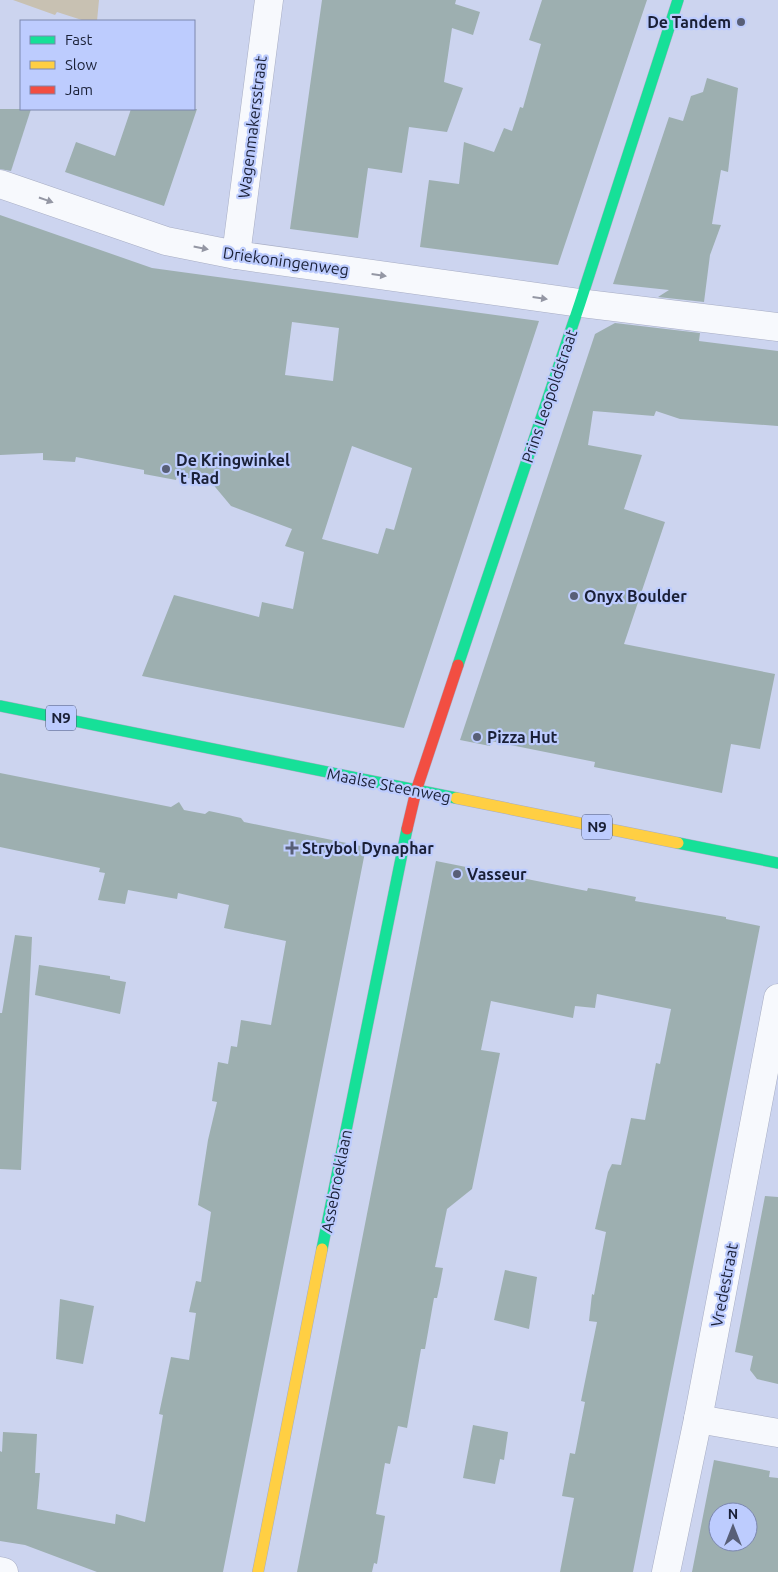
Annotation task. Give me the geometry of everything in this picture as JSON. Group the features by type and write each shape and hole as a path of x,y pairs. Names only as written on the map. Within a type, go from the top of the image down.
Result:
{"street":[{"name":"Wagenmakersstraat","path":"236,255 268,0"},
{"name":"Prins Leopoldstraat","path":"416,791 580,303 678,0"},
{"name":"Driekoningenweg","path":"0,184 166,241 236,255 580,303 778,327"},
{"name":"Maalse Steenweg","path":"0,706 778,863"},
{"name":"Assebroeklaan","path":"258,1572 402,851 416,791"},
{"name":"Vredestraat","path":"666,1572 698,1419 778,998"},
{"path":"698,1419 778,1433"},
{"path":"0,1571 4,1572"}],"shaded area":[{"path":"13,0 99,0 97,20 82,20 57,12 55,15"}],"building":[{"path":"322,0 456,0 455,4 480,12 473,35 452,28 444,82 463,88 447,132 409,127 402,173 368,168 358,238 290,229"},
{"path":"542,0 647,0 558,265 420,247 429,180 459,184 464,142 494,152 504,128 512,131 520,107 523,108 541,44 529,40"},
{"path":"707,78 738,88 728,172 721,170 712,224 721,225 710,255 704,302 658,297 669,290 613,284 669,117 683,121 691,96 703,92"},
{"path":"0,109 31,110 11,171 0,169"},
{"path":"197,109 164,206 65,172 76,142 115,156 131,110"},
{"path":"0,215 152,268 539,321 404,728 142,676 174,595 259,617 262,602 293,609 304,552 285,546 292,529 231,506 211,482 177,476 176,480 144,474 144,470 76,457 75,462 43,460 43,453 0,455","holes":["292,322 339,328 333,381 285,375","352,446 412,468 394,530 386,528 378,554 322,539"]},
{"path":"615,323 700,333 699,341 778,351 778,426 680,419 656,411 654,416 593,411 588,445 642,455 624,509 665,522 624,644 775,674 760,749 731,744 722,793 594,767 595,762 491,741 490,746 460,740 595,334"},
{"path":"0,773 171,807 179,802 184,810 205,814 209,811 241,818 244,822 366,847 223,1572 97,1572 25,1545 0,1541 0,1451 2,1452 3,1432 37,1434 35,1473 40,1473 37,1509 115,1524 116,1514 145,1522 163,1415 159,1414 171,1357 189,1360 196,1313 189,1312 196,1281 201,1282 211,1212 198,1205 208,1140 217,1102 212,1101 218,1062 228,1064 231,1046 237,1047 241,1020 271,1025 286,941 224,928 229,905 178,893 177,899 128,890 125,904 98,900 105,873 99,872 100,868 0,847"},
{"path":"436,861 587,891 588,888 636,897 635,901 726,917 726,919 760,926 633,1572 560,1572 574,1498 562,1496 570,1453 575,1454 585,1402 581,1401 597,1322 589,1321 592,1294 594,1295 606,1232 595,1229 608,1172 612,1164 621,1165 631,1118 645,1120 656,1063 660,1064 671,1009 597,994 595,1008 575,1006 573,1018 491,1001 481,1050 500,1053 472,1189 447,1209 435,1267 443,1268 437,1298 434,1298 425,1349 421,1349 407,1428 398,1426 390,1464 385,1463 376,1514 385,1516 377,1564 374,1563 372,1572 297,1572"},
{"path":"15,935 32,937 21,1170 0,1169 0,1013 2,1013"},
{"path":"39,965 110,976 110,979 126,982 120,1014 35,995"},
{"path":"765,1196 778,1197 778,1384 757,1379 750,1370 753,1356 735,1352"},
{"path":"505,1270 537,1277 529,1329 494,1320"},
{"path":"60,1299 94,1306 83,1364 56,1359"},
{"path":"473,1425 508,1432 504,1460 500,1459 495,1484 463,1478"},
{"path":"714,1460 770,1471 769,1477 778,1478 778,1572 692,1572"}],"traffic: fast":[{"path":"458,665 580,303 678,0"},
{"path":"0,706 456,798"},
{"path":"322,1249 407,829"},
{"path":"678,843 778,863"}],"traffic: slow":[{"path":"456,798 678,843"},
{"path":"258,1572 322,1249"}],"traffic: jam":[{"path":"407,829 416,791 458,665"}],"place":[{"name":"De Tandem","path":"741,22"},
{"name":"De Kringwinkel 't Rad","path":"166,469"},
{"name":"Onyx Boulder","path":"574,596"},
{"name":"Pizza Hut","path":"477,737"},
{"name":"Strybol Dynaphar","path":"292,848"},
{"name":"Vasseur","path":"457,874"}]}
